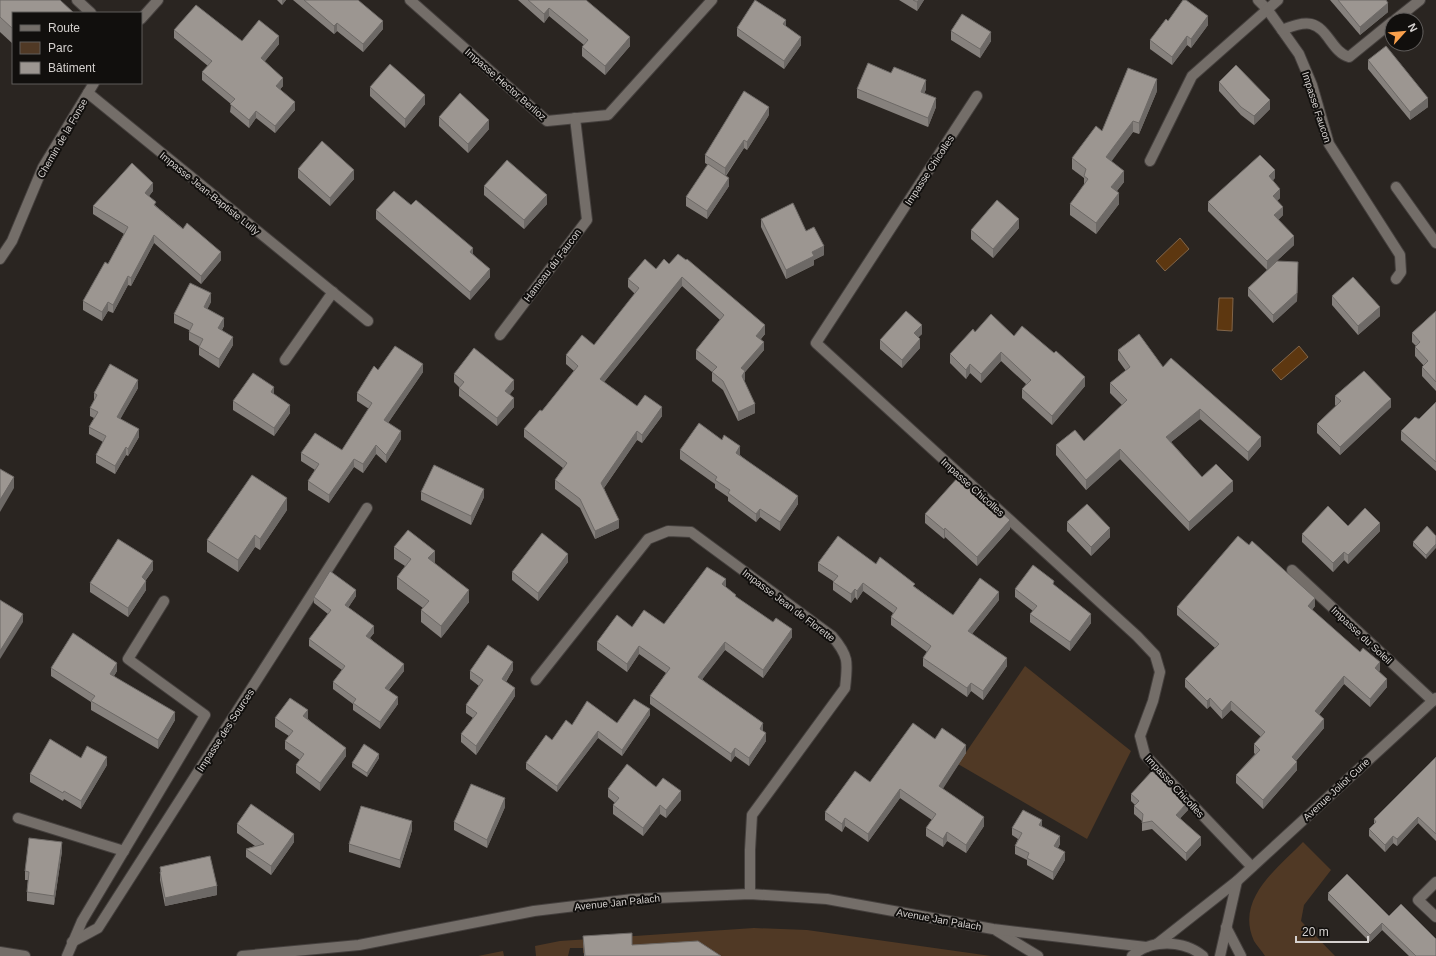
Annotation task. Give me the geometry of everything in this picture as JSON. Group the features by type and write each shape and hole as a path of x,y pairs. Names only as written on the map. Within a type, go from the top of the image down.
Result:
{"street":[{"path":"77,0 89,12"},
{"path":"142,18 158,0"},
{"name":"Impasse Hector Berlioz","path":"410,0 548,121 608,115 712,0"},
{"name":"Impasse Faucon","path":"1258,0 1267,9 1299,54 1312,85 1329,144 1400,255 1401,272 1396,279"},
{"path":"1150,161 1192,76 1278,0"},
{"path":"1405,12 1420,0"},
{"path":"1282,30 1298,25 1310,24 1320,30 1341,54 1349,57 1384,29"},
{"name":"Chemin de la Fonse","path":"0,258 12,241 43,167 93,84"},
{"name":"Impasse Jean-Baptiste Lully","path":"88,93 368,321"},
{"name":"Impasse Chicolles","path":"977,96 816,343 1131,631 1156,656 1160,672 1153,701 1140,736 1145,755 1252,867"},
{"name":"Hameau du Faucon","path":"500,335 587,220 575,118"},
{"path":"1396,187 1436,243"},
{"path":"285,360 333,292"},
{"name":"Impasse des Sources","path":"72,942 98,928 367,508"},
{"name":"Impasse Jean de Florette","path":"536,680 648,539 668,531 691,532 832,636 844,650 847,666 846,688 829,708 752,815 750,894"},
{"name":"Impasse du Soleil","path":"1292,570 1434,699"},
{"path":"66,956 82,920 205,715 128,659 164,601"},
{"name":"Avenue Joliot Curie","path":"1157,944 1237,881 1434,699"},
{"path":"18,818 124,851"},
{"path":"1220,956 1237,881"},
{"path":"1436,882 1418,900 1436,918"},
{"name":"Avenue Jan Palach","path":"242,956 359,945 534,911 618,901 750,894 827,899 993,929 1146,947"},
{"path":"1226,927 1241,956"},
{"name":"Avenue Jan Palach","path":"993,929 1038,956"},
{"path":"1132,956 1146,947 1157,944 1175,944 1191,948 1203,956"},
{"path":"0,952 25,956"}],"green space":[{"path":"1025,666 1131,751 1087,839 958,764"},
{"path":"1303,842 1331,870 1304,905 1301,921 1335,956 1265,956 1254,941 1250,926 1250,912 1254,898 1271,874"},
{"path":"754,928 807,930 991,956 632,956 583,953 583,948 570,948 568,956 536,956 535,946 560,941"},
{"path":"503,951 504,956 478,956"}],"shaded area":[{"path":"1180,238 1189,249 1165,271 1156,261"},
{"path":"1219,298 1233,298 1232,331 1217,330"},
{"path":"1299,346 1308,357 1281,380 1272,370"}],"building":[{"path":"0,0 60,0 73,12 12,12 12,28 0,17"},
{"path":"304,0 358,0 383,21 363,44 337,23 334,26"},
{"path":"528,0 586,0 630,37 605,66 582,47 588,40 549,8 544,14"},
{"path":"755,0 786,20 783,24 801,37 784,61 737,28"},
{"path":"1183,0 1186,0 1208,16 1191,39 1187,36 1172,57 1150,40 1166,19 1168,21"},
{"path":"1338,0 1386,0 1388,3 1360,27"},
{"path":"196,5 242,41 259,20 279,36 261,58 283,78 276,86 295,102 275,126 256,111 249,120 230,104 235,99 202,72 212,61 174,30"},
{"path":"962,14 991,32 980,49 951,31"},
{"path":"1384,48 1384,52 1391,52 1428,98 1410,112 1368,60"},
{"path":"868,63 891,73 894,67 926,80 921,92 936,98 928,118 857,89"},
{"path":"390,64 425,95 405,119 370,87"},
{"path":"1236,65 1270,100 1254,116 1241,107 1219,82"},
{"path":"1128,68 1157,79 1139,123 1133,121 1106,157 1124,171 1111,187 1119,193 1096,223 1070,204 1088,179 1084,176 1086,169 1072,158 1096,126 1102,131"},
{"path":"744,91 769,107 747,142 744,140 725,168 705,155"},
{"path":"460,93 489,120 468,144 439,117"},
{"path":"322,141 354,170 330,198 298,169"},
{"path":"1260,155 1275,170 1269,176 1280,189 1273,196 1283,207 1274,215 1294,236 1267,261 1208,202"},
{"path":"507,160 547,195 524,220 484,186"},
{"path":"132,163 153,183 145,193 156,202 154,205 183,229 187,223 221,252 201,276 154,235 131,278 128,276 113,305 108,302 102,312 83,301 105,262 108,264 128,227 93,206"},
{"path":"708,164 729,178 707,211 686,197"},
{"path":"394,191 411,205 416,200 473,248 470,252 490,269 470,292 376,210"},
{"path":"997,200 1019,219 993,249 971,230"},
{"path":"793,203 806,231 814,227 824,246 812,252 814,256 786,270 761,219"},
{"path":"678,254 686,260 687,259 765,325 756,336 764,342 741,368 745,371 742,376 755,404 738,412 723,381 712,372 717,367 696,350 724,315 682,277 600,379 637,406 645,395 662,407 642,435 637,431 601,483 619,520 595,531 580,499 555,480 567,463 524,429 540,410 542,411 578,366 566,355 582,335 594,345 639,288 628,279 645,259 656,269 664,259 669,264"},
{"path":"1277,261 1298,262 1297,293 1273,315 1248,288"},
{"path":"1353,277 1380,307 1358,326 1332,296"},
{"path":"190,283 211,293 204,307 224,318 218,328 233,337 219,359 199,347 203,339 189,332 193,324 174,314"},
{"path":"906,311 922,325 914,333 920,339 902,360 880,340"},
{"path":"1436,311 1436,382 1422,367 1428,361 1415,347 1420,342 1412,333"},
{"path":"991,314 1014,336 1022,326 1054,353 1056,351 1085,377 1052,416 1022,389 1031,380 1001,352 981,374 970,364 966,370 950,354 973,329 975,332"},
{"path":"1139,334 1163,367 1171,358 1261,437 1248,452 1200,409 1166,437 1202,477 1216,464 1233,481 1189,522 1120,449 1086,480 1056,445 1075,430 1084,441 1127,400 1110,383 1130,367 1118,350"},
{"path":"395,346 423,364 384,420 401,431 386,455 376,445 363,464 354,459 329,495 308,481 319,464 301,453 315,433 342,450 372,403 357,393 374,366 378,370"},
{"path":"474,348 514,380 505,391 514,398 497,418 459,388 464,382 454,374"},
{"path":"110,364 138,380 117,417 139,429 128,449 126,447 115,466 96,455 106,436 89,427 98,412 90,408 97,395 94,393"},
{"path":"1364,371 1391,399 1340,447 1317,424 1341,401 1335,396"},
{"path":"253,373 274,387 271,392 290,405 274,428 233,401"},
{"path":"1436,402 1436,462 1401,431 1415,417 1419,419"},
{"path":"699,423 722,440 724,435 740,446 736,453 798,496 780,522 760,509 756,514 728,493 730,490 715,480 717,477 680,450"},
{"path":"434,465 484,489 471,516 421,492"},
{"path":"0,469 14,477 0,500"},
{"path":"252,475 287,498 260,539 255,535 238,560 207,540"},
{"path":"960,475 1010,520 977,557 945,528 944,530 925,514"},
{"path":"1087,504 1110,528 1091,547 1067,522"},
{"path":"1328,506 1348,526 1365,508 1380,523 1348,555 1344,552 1333,563 1302,534"},
{"path":"1427,526 1436,536 1436,544 1426,555 1413,542"},
{"path":"408,530 435,551 428,558 469,590 441,626 421,610 429,601 397,577 411,559 394,547"},
{"path":"542,533 568,554 538,593 512,572"},
{"path":"838,536 876,564 880,557 915,584 913,586 953,615 980,578 999,592 968,631 1007,658 983,691 971,683 967,688 923,658 931,646 891,617 897,608 863,583 857,591 855,589 851,594 833,582 838,576 818,563"},
{"path":"1238,536 1249,545 1252,541 1315,598 1308,606 1360,652 1363,648 1380,662 1375,668 1387,679 1370,699 1344,676 1315,711 1324,719 1292,757 1297,762 1263,800 1236,775 1260,750 1254,744 1265,732 1231,701 1222,711 1210,698 1207,701 1185,679 1219,644 1177,607"},
{"path":"118,539 153,561 142,577 146,581 128,608 90,583"},
{"path":"1033,565 1054,581 1053,584 1091,614 1070,642 1030,614 1037,606 1015,589"},
{"path":"707,567 726,579 722,584 736,595 735,596 773,622 776,618 792,629 763,670 725,642 698,677 763,723 760,729 766,733 749,758 735,748 731,754 650,696 670,668 639,646 627,664 597,642 617,615 632,627 644,610 664,624"},
{"path":"330,571 356,590 345,605 374,626 366,636 404,664 385,688 398,697 380,722 353,703 356,699 333,682 345,666 309,639 331,610 314,597"},
{"path":"0,600 23,614 0,651"},
{"path":"73,633 117,663 110,674 175,712 158,740 91,701 95,696 51,668"},
{"path":"488,645 513,662 502,679 515,688 476,746 461,734 477,713 466,705 483,680 470,671"},
{"path":"290,698 308,710 303,716 346,748 320,783 296,765 304,754 285,741 293,731 275,718"},
{"path":"634,699 650,709 622,750 598,731 557,786 526,763 546,735 552,740 566,720 572,725 587,701 617,723"},
{"path":"913,723 935,739 942,728 966,745 939,786 984,817 966,845 947,832 943,839 926,828 936,814 900,789 868,834 845,818 842,824 825,812 855,771 870,782"},
{"path":"50,739 81,758 87,746 107,757 81,801 64,791 63,793 30,774"},
{"path":"364,744 379,754 367,773 352,763"},
{"path":"1436,757 1436,834 1418,817 1397,839 1393,836 1385,845 1369,829 1376,822 1374,819"},
{"path":"627,764 656,787 663,778 681,791 666,810 660,805 643,828 613,805 619,798 608,789"},
{"path":"1152,771 1188,802 1176,815 1201,837 1186,853 1152,821 1142,823 1143,814 1134,806 1139,801 1131,794"},
{"path":"471,784 505,798 487,840 454,822"},
{"path":"251,804 294,834 271,866 246,849 264,844 237,824"},
{"path":"361,806 412,821 400,860 349,844"},
{"path":"1023,810 1042,820 1039,825 1060,836 1054,846 1065,852 1053,872 1027,858 1029,853 1015,846 1022,833 1012,828"},
{"path":"29,838 62,842 54,896 27,892 29,872 25,871"},
{"path":"210,856 217,886 165,898 160,867"},
{"path":"1347,874 1389,916 1401,904 1436,939 1436,956 1416,956 1382,923 1370,935 1328,893"},
{"path":"632,933 632,945 698,941 721,956 585,956 583,936"}]}
